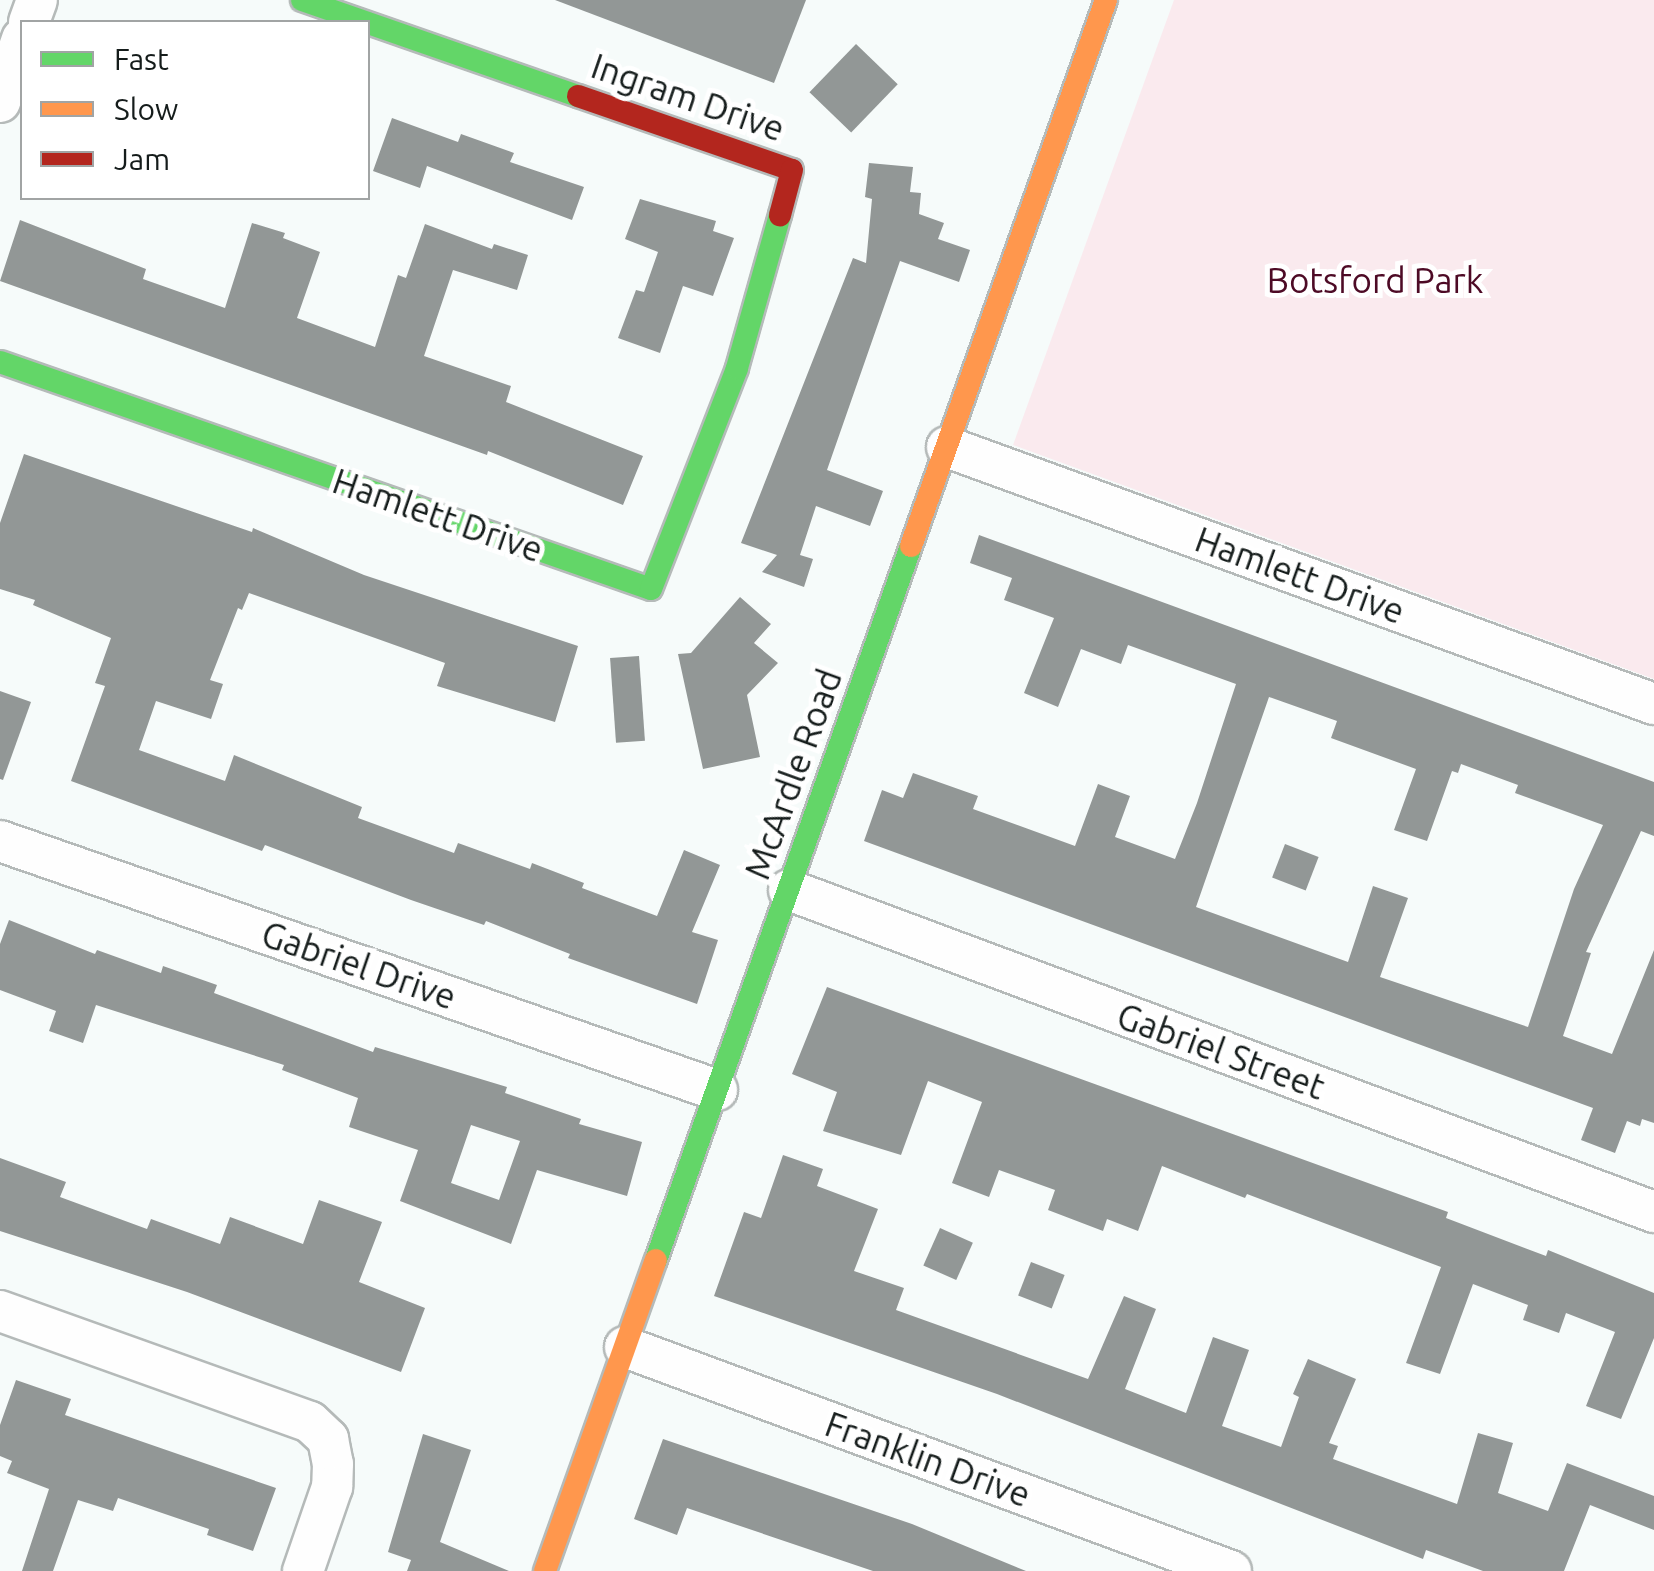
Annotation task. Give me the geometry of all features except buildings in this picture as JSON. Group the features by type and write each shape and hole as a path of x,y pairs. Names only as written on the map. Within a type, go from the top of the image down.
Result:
{"main road":[{"name":"Ingram Drive","path":"302,0 360,20"},
{"name":"McArdle Road","path":"545,1571 1106,0"},
{"name":"Ingram Drive","path":"370,24 792,170 737,368"},
{"name":"Hamlett Drive","path":"0,362 652,590 737,368"}],"street":[{"path":"0,102 20,46"},
{"name":"Hamlett Drive","path":"947,447 1654,704"},
{"name":"Gabriel Drive","path":"0,841 717,1090"},
{"name":"Gabriel Street","path":"788,890 1654,1212"},
{"path":"0,1312 310,1422 328,1438 334,1464 332,1487 302,1571"},
{"name":"Franklin Drive","path":"625,1347 1231,1571"}],"green space":[{"name":"Botsford Park","path":"1174,0 1654,0 1654,679 1013,445"}],"traffic: fast":[{"path":"302,0 360,20"},
{"path":"370,24 578,96"},
{"path":"0,362 651,589 737,368 780,215"},
{"path":"656,1260 911,546"}],"traffic: slow":[{"path":"911,546 1106,0"},
{"path":"545,1571 656,1260"}],"traffic: jam":[{"path":"578,96 792,170 780,215"}]}
